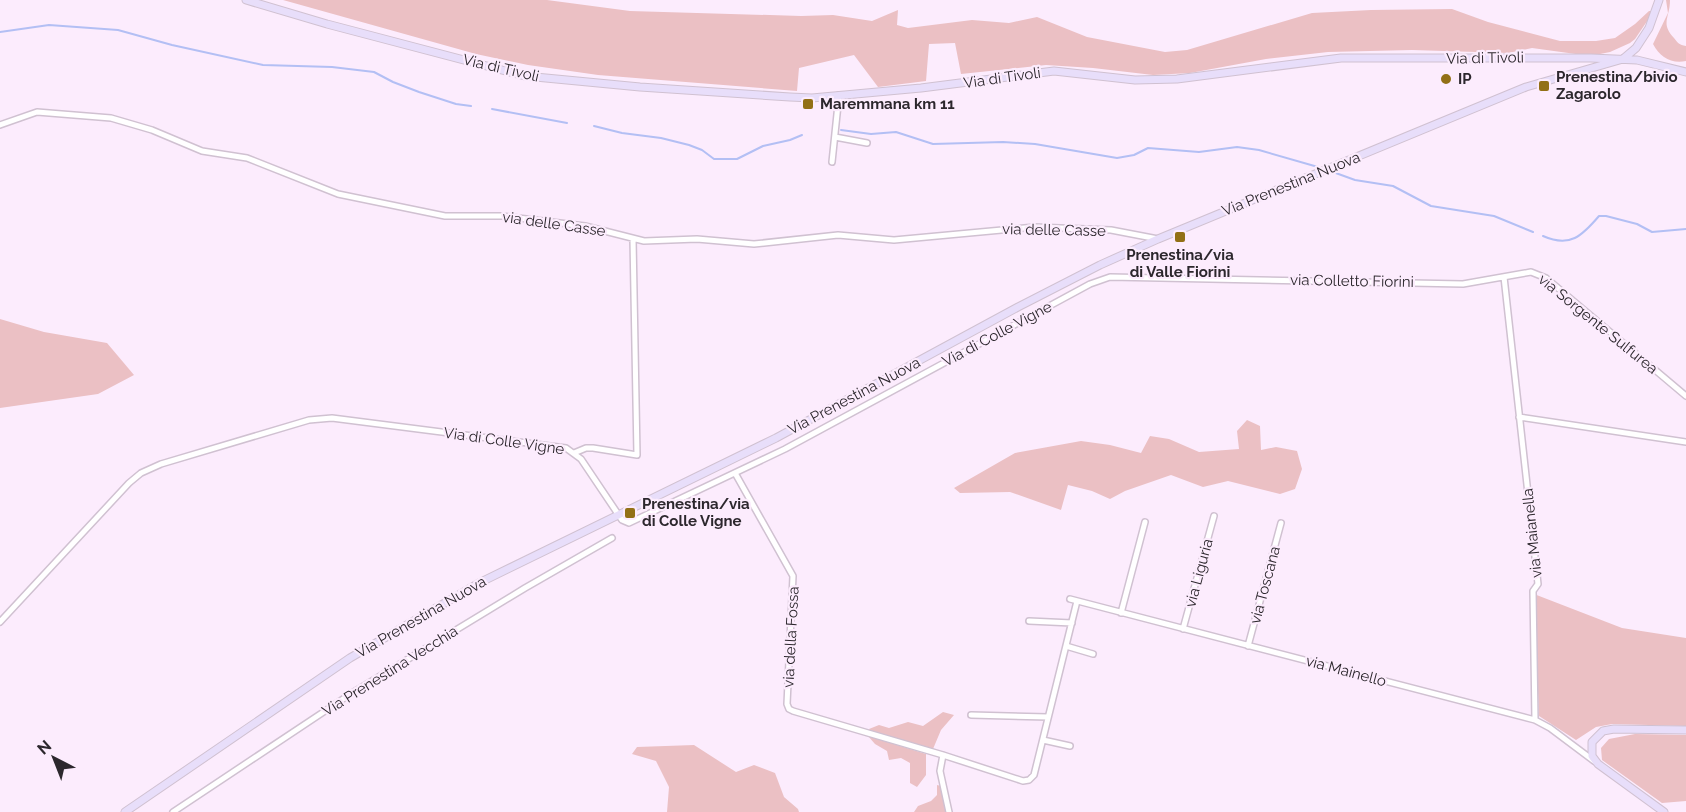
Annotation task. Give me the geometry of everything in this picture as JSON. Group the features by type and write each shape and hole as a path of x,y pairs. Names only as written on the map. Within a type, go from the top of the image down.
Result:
{"main road":[{"name":"Via di Tivoli","path":"246,0 327,24 525,76 640,87 790,97 934,87 1050,71 1158,80 1208,76 1341,58 1623,59 1645,61 1684,70"},
{"path":"1623,59 1636,48 1649,28 1659,0"},
{"name":"Via Prenestina Nuova","path":"125,812 359,652 498,573 776,438 1100,265 1526,87 1623,59"},
{"path":"1664,812 1602,768 1592,756 1591,745 1595,737 1603,731 1623,728 1686,730"}],"street":[{"path":"832,162 839,95"},
{"name":"via delle Casse","path":"0,125 37,112 111,118 152,130 202,151 247,158 338,194 445,216 507,216 585,226 633,239 654,241 697,239 754,244 844,235 891,240 1030,227 1099,229 1158,239"},
{"path":"835,136 867,143"},
{"path":"574,453 593,448 637,455 633,239"},
{"name":"via Sorgente Sulfurea","path":"1504,277 1531,272 1542,275 1686,396"},
{"name":"Via di Colle Vigne","path":"0,622 138,476 162,464 297,423 332,418 561,447 574,453 623,521 629,523 785,449 1095,281 1123,276 1200,277"},
{"name":"via Colletto Fiorini","path":"1200,277 1463,284 1504,277"},
{"name":"via Maianella","path":"1504,277 1538,584 1533,591 1535,720"},
{"path":"1520,417 1686,442"},
{"name":"via della Fossa","path":"735,473 793,576 787,704 789,709 1023,781 1034,776 1042,740"},
{"name":"via Liguria","path":"1183,629 1214,516"},
{"path":"1121,613 1145,522"},
{"name":"via Toscana","path":"1248,646 1281,523"},
{"name":"Via Prenestina Vecchia","path":"173,812 349,695 612,538"},
{"name":"via Mainello","path":"1070,599 1535,720 1550,728 1602,768"},
{"path":"1070,746 1042,740 1077,601"},
{"path":"1029,621 1072,623"},
{"path":"1066,646 1093,654"},
{"path":"971,715 1048,717"},
{"path":"943,755 940,771 949,812"}],"shaded area":[{"path":"283,0 547,0 630,11 833,15 872,21 898,10 897,25 908,28 972,20 1009,23 1037,17 1087,37 1165,52 1187,50 1312,13 1452,9 1488,22 1560,41 1596,41 1615,38 1649,11 1654,11 1630,43 1610,52 1595,55 1532,48 1508,53 1412,50 1328,52 1266,59 1190,73 1153,75 1046,65 961,74 955,43 929,44 926,81 878,87 854,55 799,68 797,91 598,75 528,65 476,54"},
{"path":"1666,0 1670,0 1667,28 1678,42 1686,46 1686,61 1666,58 1653,44 1668,13"},
{"path":"0,319 44,332 107,343 134,375 98,394 0,408"},
{"path":"1247,420 1260,426 1261,450 1276,447 1297,451 1302,469 1295,489 1280,494 1228,481 1203,487 1171,475 1125,491 1110,499 1092,491 1068,485 1061,510 1010,492 960,493 954,488 1015,453 1081,441 1141,453 1150,436 1169,439 1199,452 1239,449 1237,431"},
{"path":"1534,594 1622,628 1686,638 1686,726 1612,724 1596,727 1576,740 1539,716"},
{"path":"943,712 954,715 941,730 933,749 869,729 879,725 889,728 908,722 923,726"},
{"path":"1635,734 1686,735 1686,801 1662,803 1602,760 1601,748 1609,739"},
{"path":"868,736 926,754 926,775 917,787 910,783 910,763 901,758 889,760 887,751 875,744"},
{"path":"694,745 736,772 754,765 775,773 784,797 799,812 667,812 669,787 656,761 632,754 637,747"},
{"path":"937,785 941,786 946,812 914,812 918,806 931,801 937,795"}],"waterway":[{"path":"0,32 49,25 118,30 172,45 263,65 332,67 374,72 419,92 456,104 471,106"},
{"path":"492,109 567,123"},
{"path":"594,126 689,145 702,150 714,159 737,159 763,146 802,135"},
{"path":"841,130 871,134 896,132 933,144 1003,142 1035,144 1117,158 1134,155 1148,148 1199,152 1237,147 1259,150 1318,167"},
{"path":"1333,172 1355,180 1393,186 1431,206 1494,216 1533,232"},
{"path":"1543,236 1561,241 1575,238 1599,216 1637,224 1652,232 1686,229"}],"place":[{"name":"IP","path":"1446,79"},
{"name":"Prenestina/bivio Zagarolo","path":"1544,86"},
{"name":"Maremmana km 11","path":"808,104"},
{"name":"Prenestina/via di Valle Fiorini","path":"1180,237"},
{"name":"Prenestina/via di Colle Vigne","path":"630,513"}]}
